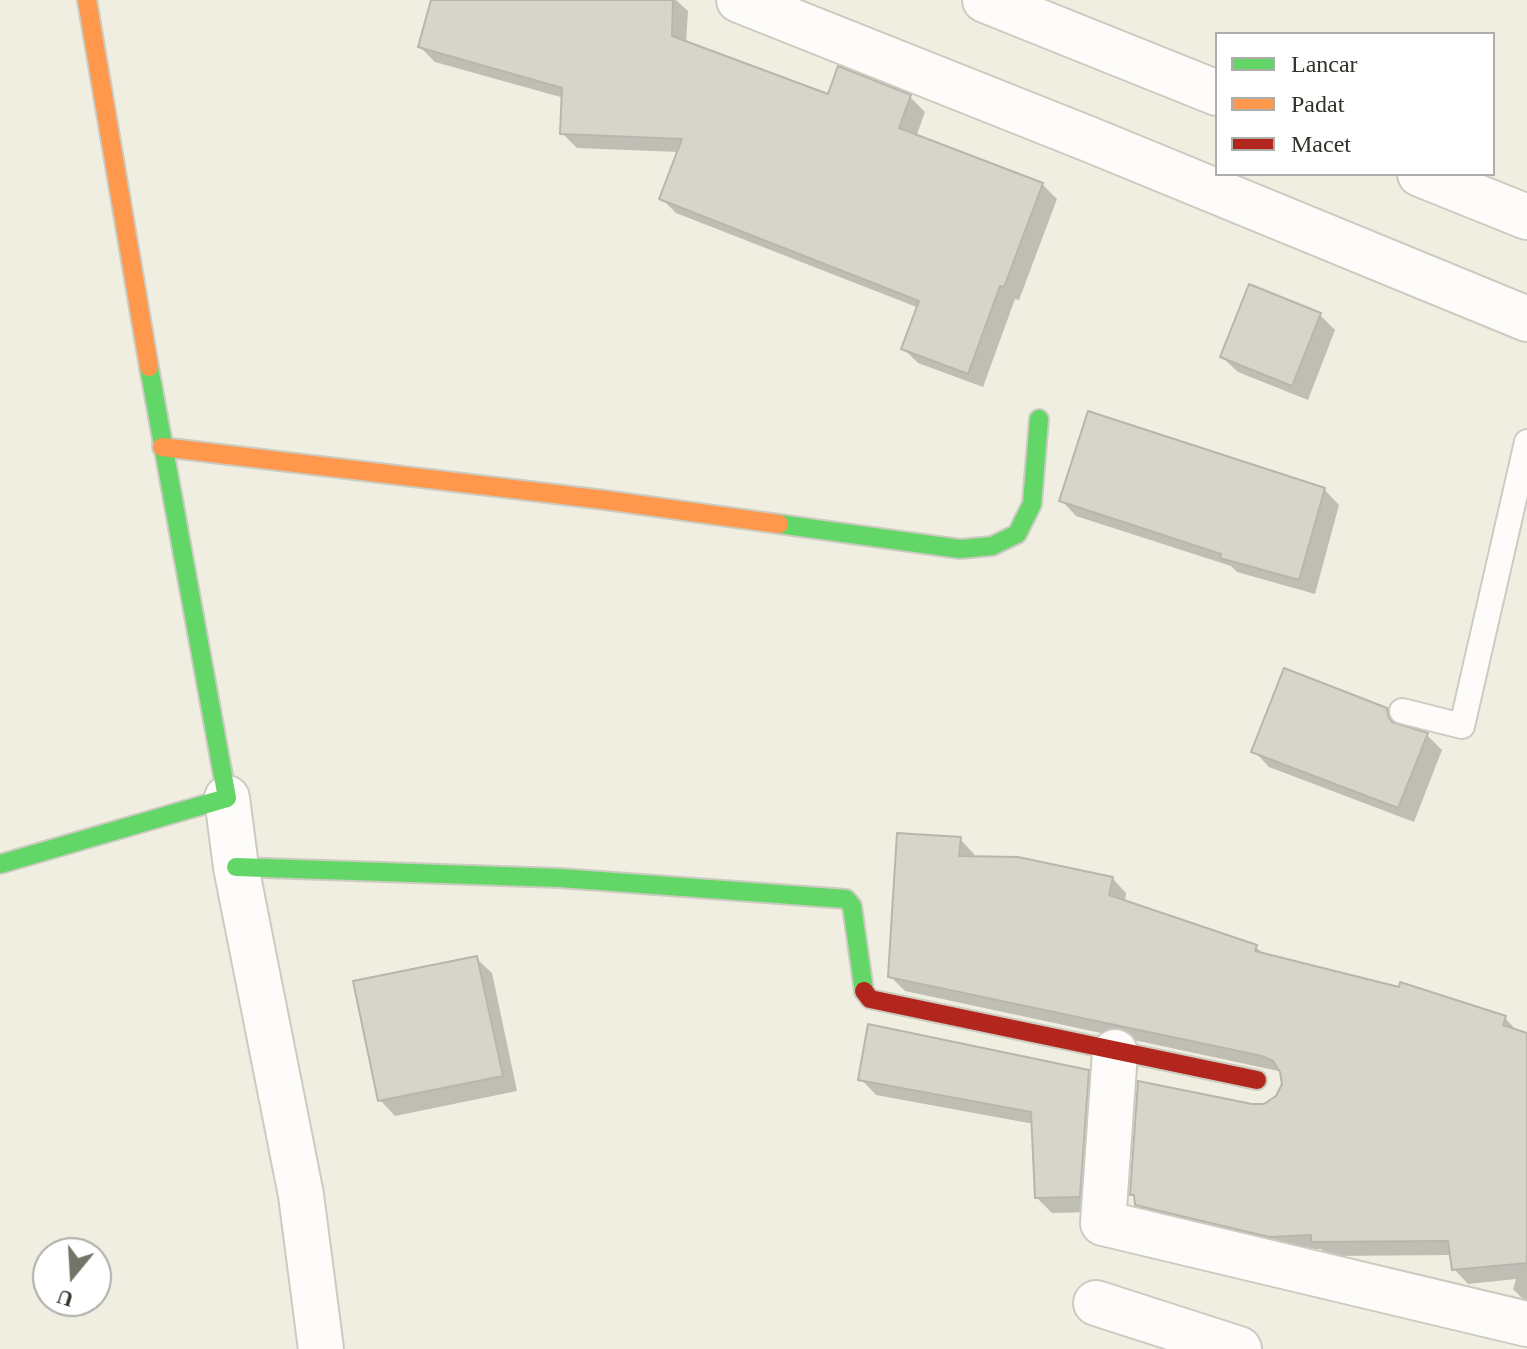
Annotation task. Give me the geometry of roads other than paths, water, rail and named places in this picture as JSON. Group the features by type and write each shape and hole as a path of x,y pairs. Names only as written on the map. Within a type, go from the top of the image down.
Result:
{"street":[{"path":"87,0 162,447 227,798 236,867 301,1195 321,1349"},
{"path":"739,0 1527,319"},
{"path":"985,0 1215,92"},
{"path":"1425,176 1527,217"},
{"path":"162,447 605,500 960,549 992,546 1017,534 1032,504 1039,419"},
{"path":"0,864 227,798"},
{"path":"236,867 560,878 846,899 852,906 862,988 870,999 1257,1080"},
{"path":"1115,1052 1103,1223 1527,1324"},
{"path":"1096,1303 1239,1349"}],"lane":[{"path":"1402,711 1462,726 1527,442"}]}
